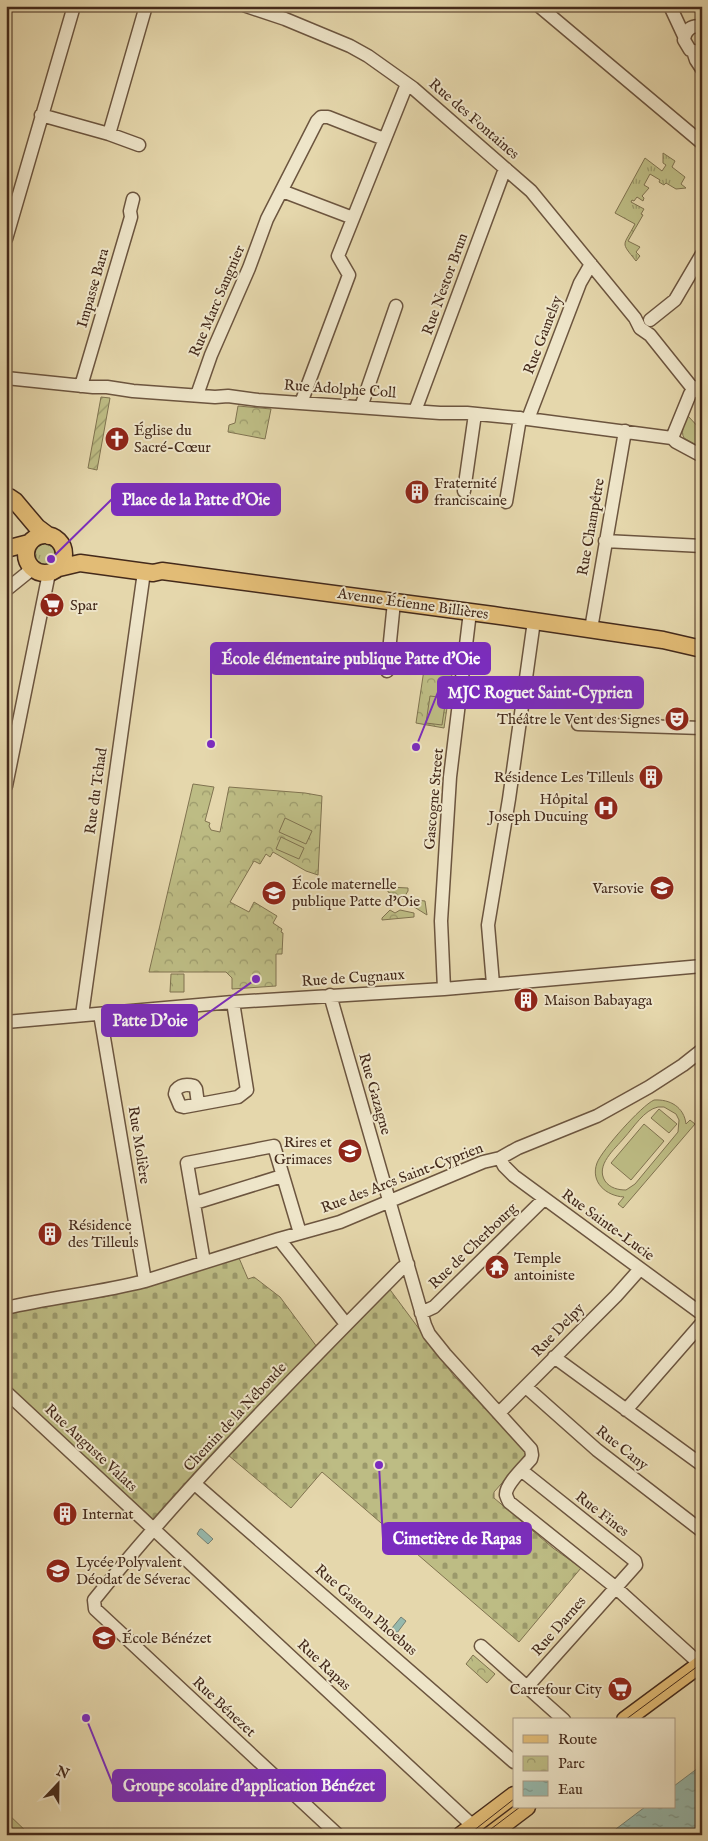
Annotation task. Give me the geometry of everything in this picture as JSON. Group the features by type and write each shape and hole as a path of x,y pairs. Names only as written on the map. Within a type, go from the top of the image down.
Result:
{"main road":[{"path":"6,554 43,574 54,571 64,557 62,546 57,539 49,536 31,521 8,495"},
{"path":"8,495 26,525 30,542 25,552 29,565"},
{"path":"6,549 30,542 39,536 49,536"},
{"name":"Avenue Étienne Billières","path":"62,546 81,555 154,566 162,571"},
{"name":"Avenue Étienne Billières","path":"54,571 80,563 153,573 162,571 590,629 663,640 702,649"},
{"name":"Avenue Étienne Billières","path":"663,640 702,640"},
{"path":"628,1718 701,1666"},
{"path":"640,1718 701,1666"},
{"path":"467,1830 513,1796"},
{"path":"490,1835 526,1808"}],"street":[{"path":"6,239 74,6"},
{"path":"109,134 146,6"},
{"name":"Rue des Fontaines","path":"246,6 285,19 350,46 368,56 407,84 540,200 635,318 640,328 650,335 690,384 699,389"},
{"path":"539,6 702,143"},
{"path":"671,6 693,30 685,43 698,51 696,60 702,69"},
{"path":"301,403 349,275 338,256 407,84"},
{"path":"41,115 109,134 139,145"},
{"name":"Rue Marc Sangnier","path":"197,396 267,219 316,120 321,117 328,117 384,139"},
{"name":"Rue Nestor Brun","path":"415,411 506,169"},
{"path":"282,191 352,218"},
{"name":"Impasse Bara","path":"81,386 131,217 130,211 133,198"},
{"path":"650,335 650,320 674,300 702,254"},
{"name":"Rue Gamelsy","path":"506,502 524,418 580,283 591,264"},
{"path":"360,407 396,306"},
{"path":"635,318 650,320"},
{"name":"Rue Adolphe Coll","path":"6,378 197,396 237,397 524,418 672,438"},
{"path":"699,389 690,394 672,438 702,456"},
{"path":"464,491 475,414"},
{"name":"Rue Champêtre","path":"590,629 625,431"},
{"path":"605,541 702,546"},
{"path":"6,590 29,565"},
{"path":"6,786 54,571"},
{"name":"Rue du Tchad","path":"82,1015 144,572"},
{"path":"387,670 394,602"},
{"name":"Gascogne Street","path":"444,989 435,921 470,612"},
{"path":"493,984 488,925 511,786 534,621"},
{"path":"578,724 702,728"},
{"name":"Rue de Cugnaux","path":"6,1022 233,1002 444,989 702,966"},
{"name":"Rue Gazagne","path":"330,995 421,1313 429,1334 531,1449 532,1455 521,1470"},
{"path":"198,1104 238,1097 247,1090 233,1002"},
{"name":"Rue Molière","path":"100,1014 145,1282"},
{"name":"Rue des Arcs Saint-Cyprien","path":"6,1308 28,1302 109,1290 145,1282 204,1262 340,1222 483,1162 500,1158 518,1148 597,1116 649,1087 702,1050"},
{"path":"204,1262 188,1163 274,1146 300,1233"},
{"name":"Rue Sainte-Lucie","path":"500,1158 504,1166 514,1176 702,1314"},
{"path":"195,1203 282,1176"},
{"name":"Rue de Cherbourg","path":"421,1313 434,1307 544,1199"},
{"path":"279,1239 346,1324"},
{"name":"Chemin de la Néboude","path":"94,1600 153,1528 346,1324 408,1264"},
{"name":"Rue Delpy","path":"499,1413 640,1269"},
{"path":"626,1410 702,1323"},
{"path":"554,1357 702,1465"},
{"name":"Rue Cany","path":"526,1386 597,1450 702,1531"},
{"name":"Rue Auguste Valats","path":"11,1396 153,1528"},
{"path":"521,1470 507,1489 506,1495 510,1502 615,1587 701,1666"},
{"name":"Rue Fines","path":"521,1470 635,1561 636,1565 615,1587"},
{"name":"Rue Gaston Phoebus","path":"195,1484 513,1761"},
{"name":"Rue Rapas","path":"153,1528 467,1830"},
{"name":"Rue Darnes","path":"527,1687 615,1587"},
{"name":"Rue Bénezet","path":"94,1600 95,1609 338,1835"},
{"path":"481,1646 562,1718"}],"green space":[{"path":"663,153 675,161 672,167 685,177 681,184 686,188 676,189 666,183 664,185 650,174 644,185 649,188 642,196 644,198 643,201 637,197 634,201 632,200 631,202 644,209 641,214 643,215 628,241 640,247 636,252 640,256 636,261 625,247 635,224 615,213 645,158 662,171 666,165 663,163"},
{"path":"101,397 110,398 97,470 88,468"},
{"path":"238,406 271,409 265,439 228,432 229,425 235,423"},
{"path":"688,416 702,431 702,448 684,438 684,424"},
{"path":"46,543 53,547 57,557 51,564 44,566 34,560 33,553 36,547"},
{"path":"425,663 453,667 444,728 416,723"},
{"path":"430,696 446,698 442,725 426,723"},
{"path":"193,784 214,787 205,821 210,823 211,830 220,832 229,787 322,796 318,875 306,871 273,852 270,857 266,854 260,864 254,861 230,902 249,912 254,902 277,916 273,923 282,929 281,932 283,933 282,954 276,954 276,986 232,989 232,978 226,972 149,972"},
{"path":"285,818 312,831 306,844 279,832"},
{"path":"281,837 304,848 299,859 276,849"},
{"path":"388,887 408,888 408,891 403,899 388,892"},
{"path":"416,900 425,901 427,915 411,905"},
{"path":"390,910 395,913 400,910 414,913 414,917 382,920"},
{"path":"171,974 184,974 184,992 170,992"},
{"path":"654,1100 671,1103 682,1113 686,1124 690,1120 695,1124 623,1208 618,1204 624,1197 611,1194 601,1187 595,1170 600,1157 614,1139","holes":["664,1107 676,1114 679,1120 678,1132 635,1184 626,1190 617,1189 609,1185 605,1181 602,1169 611,1152 644,1115 653,1109"]},
{"path":"659,1109 677,1124 669,1133 651,1118"},
{"path":"644,1124 664,1141 631,1180 611,1163"},
{"path":"239,1258 248,1279 254,1277 280,1297 317,1347 154,1520 6,1385 6,1314 79,1299 104,1297 148,1286"},
{"path":"388,1287 454,1376 524,1449 526,1453 524,1458 494,1492 494,1498 553,1548 581,1568 519,1642 322,1472 291,1508 228,1455"},
{"path":"473,1655 495,1674 487,1683 466,1664"},
{"path":"6,1812 30,1835 6,1835"}],"water":[{"path":"200,1529 213,1539 208,1544 197,1534"},
{"path":"401,1617 406,1621 397,1633 392,1628"},
{"path":"702,1765 702,1835 608,1835 644,1808 676,1808 676,1784"}],"tram line":[{"path":"628,1718 702,1663"},
{"path":"468,1835 513,1800"},
{"path":"483,1835 519,1808"}],"place":[{"name":"Église du Sacré-Cœur","path":"117,439"},
{"name":"Fraternité franciscaine","path":"417,492"},
{"name":"Place de la Patte d'Oie","path":"51,559"},
{"name":"Spar","path":"52,605"},
{"name":"Théâtre le Vent des Signes","path":"677,719"},
{"name":"École élémentaire publique Patte d'Oie","path":"211,744"},
{"name":"MJC Roguet Saint-Cyprien","path":"416,747"},
{"name":"Résidence Les Tilleuls","path":"651,777"},
{"name":"Hôpital Joseph Ducuing","path":"606,808"},
{"name":"Varsovie","path":"662,888"},
{"name":"École maternelle publique Patte d'Oie","path":"274,893"},
{"name":"Patte D'oie","path":"256,979"},
{"name":"Maison Babayaga","path":"526,1000"},
{"name":"Rires et Grimaces","path":"350,1151"},
{"name":"Résidence des Tilleuls","path":"50,1234"},
{"name":"Temple antoiniste","path":"497,1267"},
{"name":"Cimetière de Rapas","path":"379,1465"},
{"name":"Internat","path":"65,1514"},
{"name":"Lycée Polyvalent Déodat de Séverac","path":"58,1571"},
{"name":"École Bénézet","path":"104,1638"},
{"name":"Carrefour City","path":"620,1689"},
{"name":"Groupe scolaire d'application Bénézet","path":"86,1718"}]}
